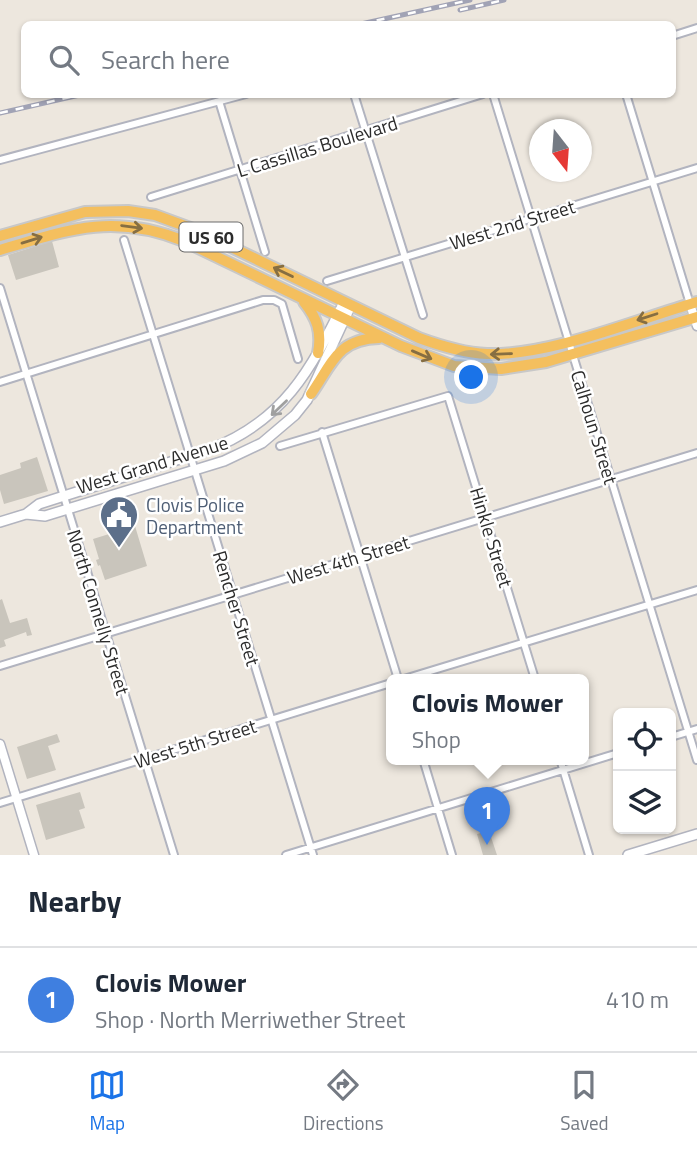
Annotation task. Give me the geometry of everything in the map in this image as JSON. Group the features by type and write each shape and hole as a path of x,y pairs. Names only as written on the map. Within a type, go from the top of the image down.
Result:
{"highway":[{"name":"US 60","path":"0,236 69,215 111,210 170,219 419,338 457,350 484,354 514,353 568,341 693,303"},
{"name":"US 60","path":"0,250 64,231 117,225 151,230 184,241 433,360 478,369 525,366 696,320"},
{"path":"300,297 316,320 320,338 318,353"},
{"path":"311,394 337,354 346,346 359,340 383,338"}],"main road":[{"name":"West Grand Avenue","path":"0,522 26,514 45,516 238,456 262,443 295,415 311,394 348,304"},
{"name":"West Grand Avenue","path":"26,514 38,503 233,440 273,413 294,391 341,318"},
{"path":"628,855 697,834"}],"street":[{"path":"676,35 697,29"},
{"path":"0,160 231,98"},
{"path":"356,98 423,315"},
{"name":"L Cassillas Boulevard","path":"150,197 470,98"},
{"name":"Calhoun Street","path":"494,98 697,760"},
{"path":"627,98 693,303 696,320"},
{"path":"219,101 265,252"},
{"name":"West 2nd Street","path":"327,281 697,167"},
{"name":"Rencher Street","path":"124,240 312,851"},
{"name":"North Connelly Street","path":"0,288 174,855"},
{"path":"0,382 263,300 274,300 282,304 298,359"},
{"name":"Hinkle Street","path":"322,432 448,396 534,674"},
{"path":"280,446 322,432 396,674"},
{"name":"West 4th Street","path":"0,666 697,453"},
{"path":"420,674 697,590"},
{"name":"West 5th Street","path":"0,803 386,685"},
{"path":"676,736 697,729"},
{"path":"0,744 34,855"},
{"path":"589,762 613,755"},
{"path":"424,765 452,855"},
{"path":"562,765 589,855"},
{"path":"286,855 312,851 579,765"}],"building":[{"path":"52,241 59,267 16,280 8,255"},
{"path":"37,457 48,491 4,504 0,475 21,468 20,463"},
{"name":"Clovis Police Department","path":"135,526 147,566 105,580 96,560 99,559 93,539"},
{"path":"2,599 10,623 27,618 32,635 27,636 26,632 4,640 6,646 0,648 0,600"},
{"path":"57,734 60,742 48,746 56,770 27,779 17,747"},
{"path":"80,792 85,808 79,810 85,828 46,840 36,805"},
{"path":"489,831 497,855 483,855 477,834"}],"railway":[{"path":"375,21 470,0"},
{"path":"460,10 504,0"},
{"path":"0,113 66,98"}],"place":[{"name":"Clovis Police Department","path":"119,549"},
{"name":"Clovis Mower","path":"487,845"}]}
